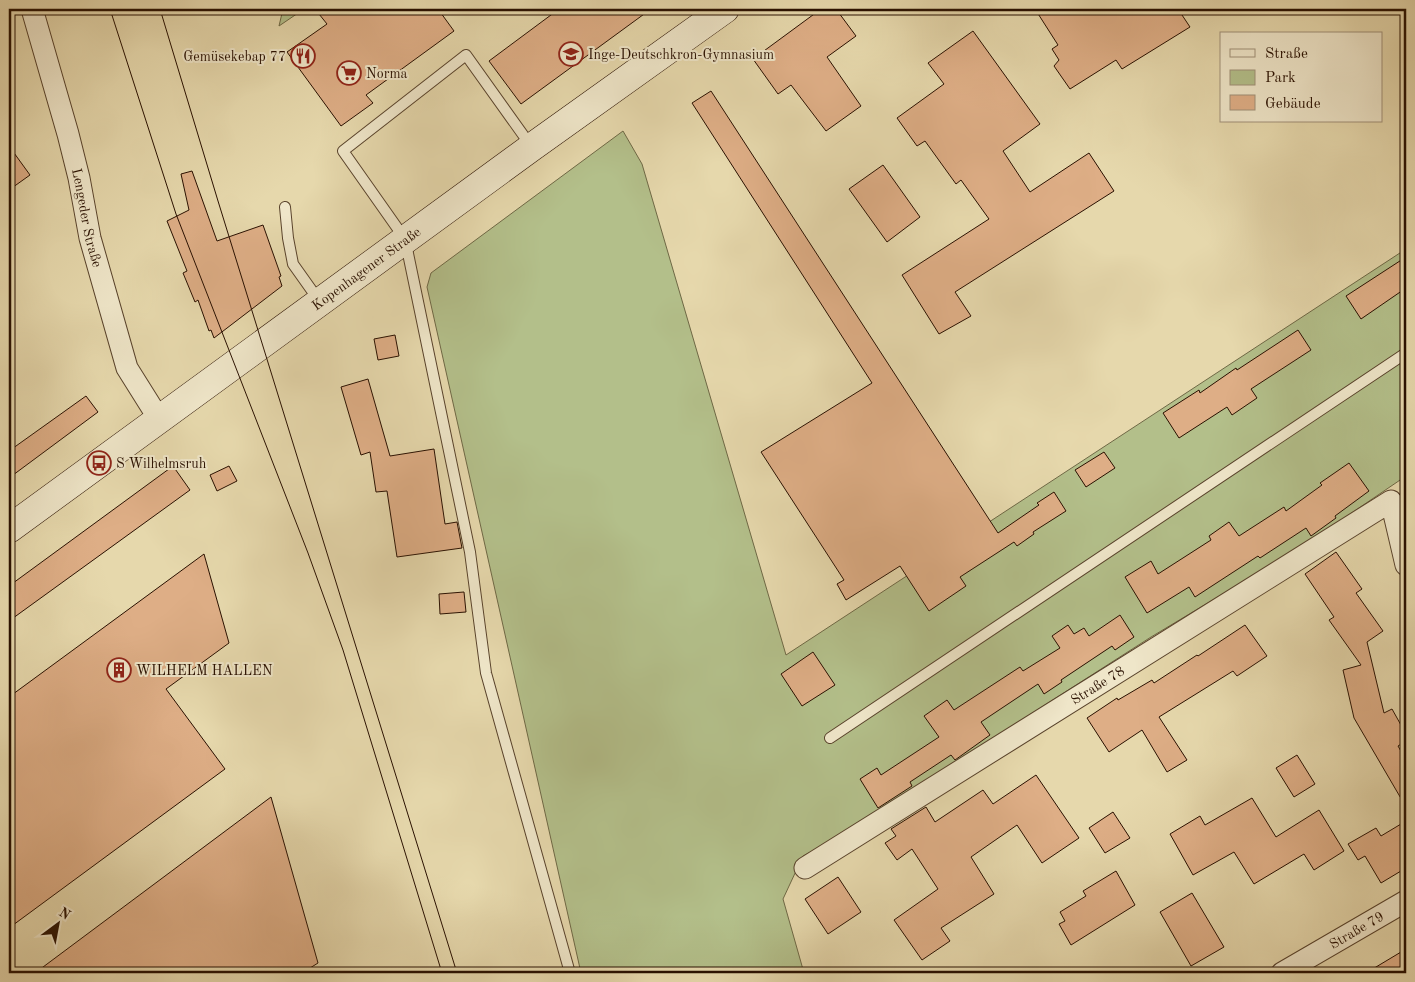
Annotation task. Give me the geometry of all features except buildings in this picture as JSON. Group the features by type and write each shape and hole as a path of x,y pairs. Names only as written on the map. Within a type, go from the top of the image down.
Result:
{"main road":[{"name":"Kopenhagener Straße","path":"9,529 532,147 725,9"}],"street":[{"name":"Lengeder Straße","path":"32,9 68,134 79,178 90,238 127,368 158,419"},
{"name":"Straße 78","path":"805,868 1391,501 1406,565"},
{"name":"Straße 79","path":"1282,973 1406,901"}],"lane":[{"path":"532,147 466,55 343,152 406,239 470,552 486,673 570,973"},
{"path":"286,207 288,238 293,264 321,302"},
{"path":"830,738 1406,353"}],"green space":[{"path":"283,9 304,9 279,26"},
{"path":"623,131 642,164 786,655 1406,249 1406,476 1303,546 1151,637 836,839 803,856 783,899 804,973 581,973 427,287 431,273"}],"tram line":[{"path":"110,9 176,214 308,553 343,650 442,973"},
{"path":"160,9 457,973"}],"place":[{"name":"Inge-Deutschkron-Gymnasium","path":"571,54"},
{"name":"Gemüsekebap 77","path":"303,56"},
{"name":"Norma","path":"349,73"},
{"name":"S Wilhelmsruh","path":"99,463"},
{"name":"WILHELM HALLEN","path":"119,670"}]}
